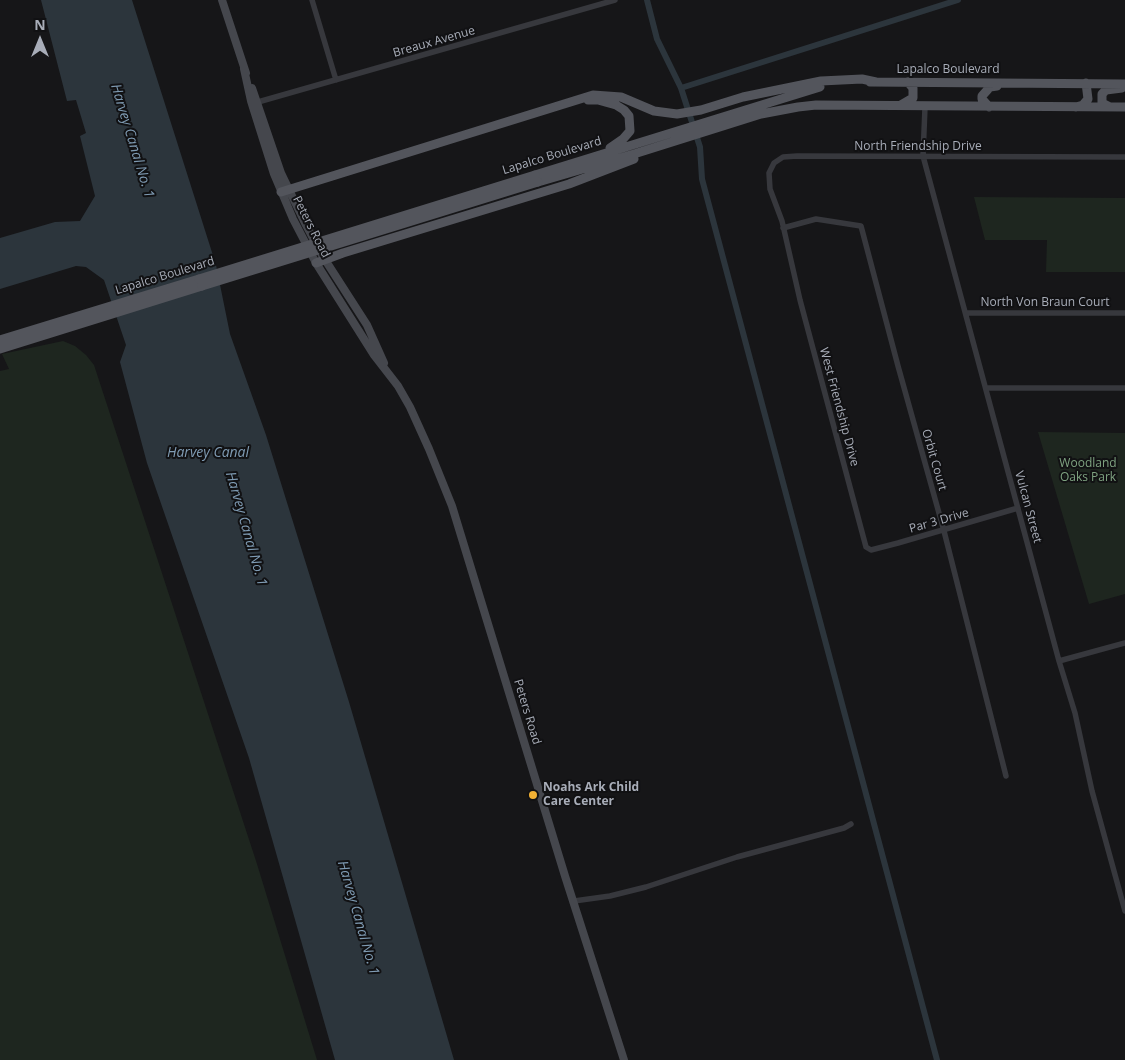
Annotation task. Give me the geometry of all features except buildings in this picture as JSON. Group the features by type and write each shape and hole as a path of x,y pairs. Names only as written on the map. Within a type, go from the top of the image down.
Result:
{"main road":[{"name":"Peters Road","path":"222,0 244,70 251,101 301,236 320,261 374,355 410,407 452,506 624,1060"},
{"name":"Peters Road","path":"244,70 258,102 285,190"},
{"path":"285,190 593,94 615,96 627,99 654,111 677,114 701,110 743,97 821,82 862,79 876,82"},
{"path":"899,106 913,98 913,88 908,82"},
{"name":"Lapalco Boulevard","path":"704,127 812,89 849,83 1125,84"},
{"path":"989,107 982,99 986,90 990,87 1020,83"},
{"path":"1076,107 1083,105 1088,98 1086,83"},
{"path":"1111,107 1102,103 1102,94 1106,90 1125,88"},
{"path":"575,100 593,100 610,103 624,110 629,116 630,126 627,135 601,154"},
{"name":"Lapalco Boulevard","path":"0,340 683,133 761,114 816,105 1125,107"},
{"path":"320,261 569,184 600,173 683,133"},
{"name":"Lapalco Boulevard","path":"0,349 537,178 601,154 683,133"}],"street":[{"path":"312,0 336,80"},
{"name":"Breaux Avenue","path":"258,102 615,0"},
{"name":"Vulcan Street","path":"925,107 923,156 1059,661 1075,712 1092,791 1125,911"},
{"name":"North Friendship Drive","path":"782,221 770,190 769,173 774,163 783,157 1125,157"},
{"name":"Orbit Court","path":"783,228 816,219 862,226 898,366 944,531 1006,776"},
{"name":"West Friendship Drive","path":"782,221 793,272 866,547"},
{"name":"North Von Braun Court","path":"966,313 1125,313"},
{"path":"986,388 1125,388"},
{"name":"Par 3 Drive","path":"866,547 871,550 944,531 1018,508"},
{"path":"1059,661 1125,643"},
{"path":"574,901 610,896 646,887 737,857 844,828 851,824"}],"green space":[{"path":"974,197 1125,198 1125,272 1046,272 1047,240 985,240"},
{"path":"63,341 75,346 94,365 257,864 317,1060 0,1060 0,371 9,369 2,354"},
{"name":"Woodland Oaks Park","path":"1038,432 1125,433 1125,594 1089,604"}],"water":[{"name":"Harvey Canal","path":"41,0 132,0 216,265 230,334 266,435 349,702 454,1060 335,1060 249,758 147,463 120,362 126,345 104,280 86,267 76,266 0,289 0,238 55,222 80,221 95,196 80,136 86,133 76,100 67,101"}],"waterway":[{"path":"647,0 657,39 681,88 700,147 702,179 937,1060"},
{"path":"681,88 958,0"}],"place":[{"name":"Noahs Ark Child Care Center","path":"533,795"}],"water label":[{"name":"Harvey Canal No. 1","path":"132,141"},
{"name":"Harvey Canal No. 1","path":"246,529"},
{"name":"Harvey Canal No. 1","path":"358,918"}]}
